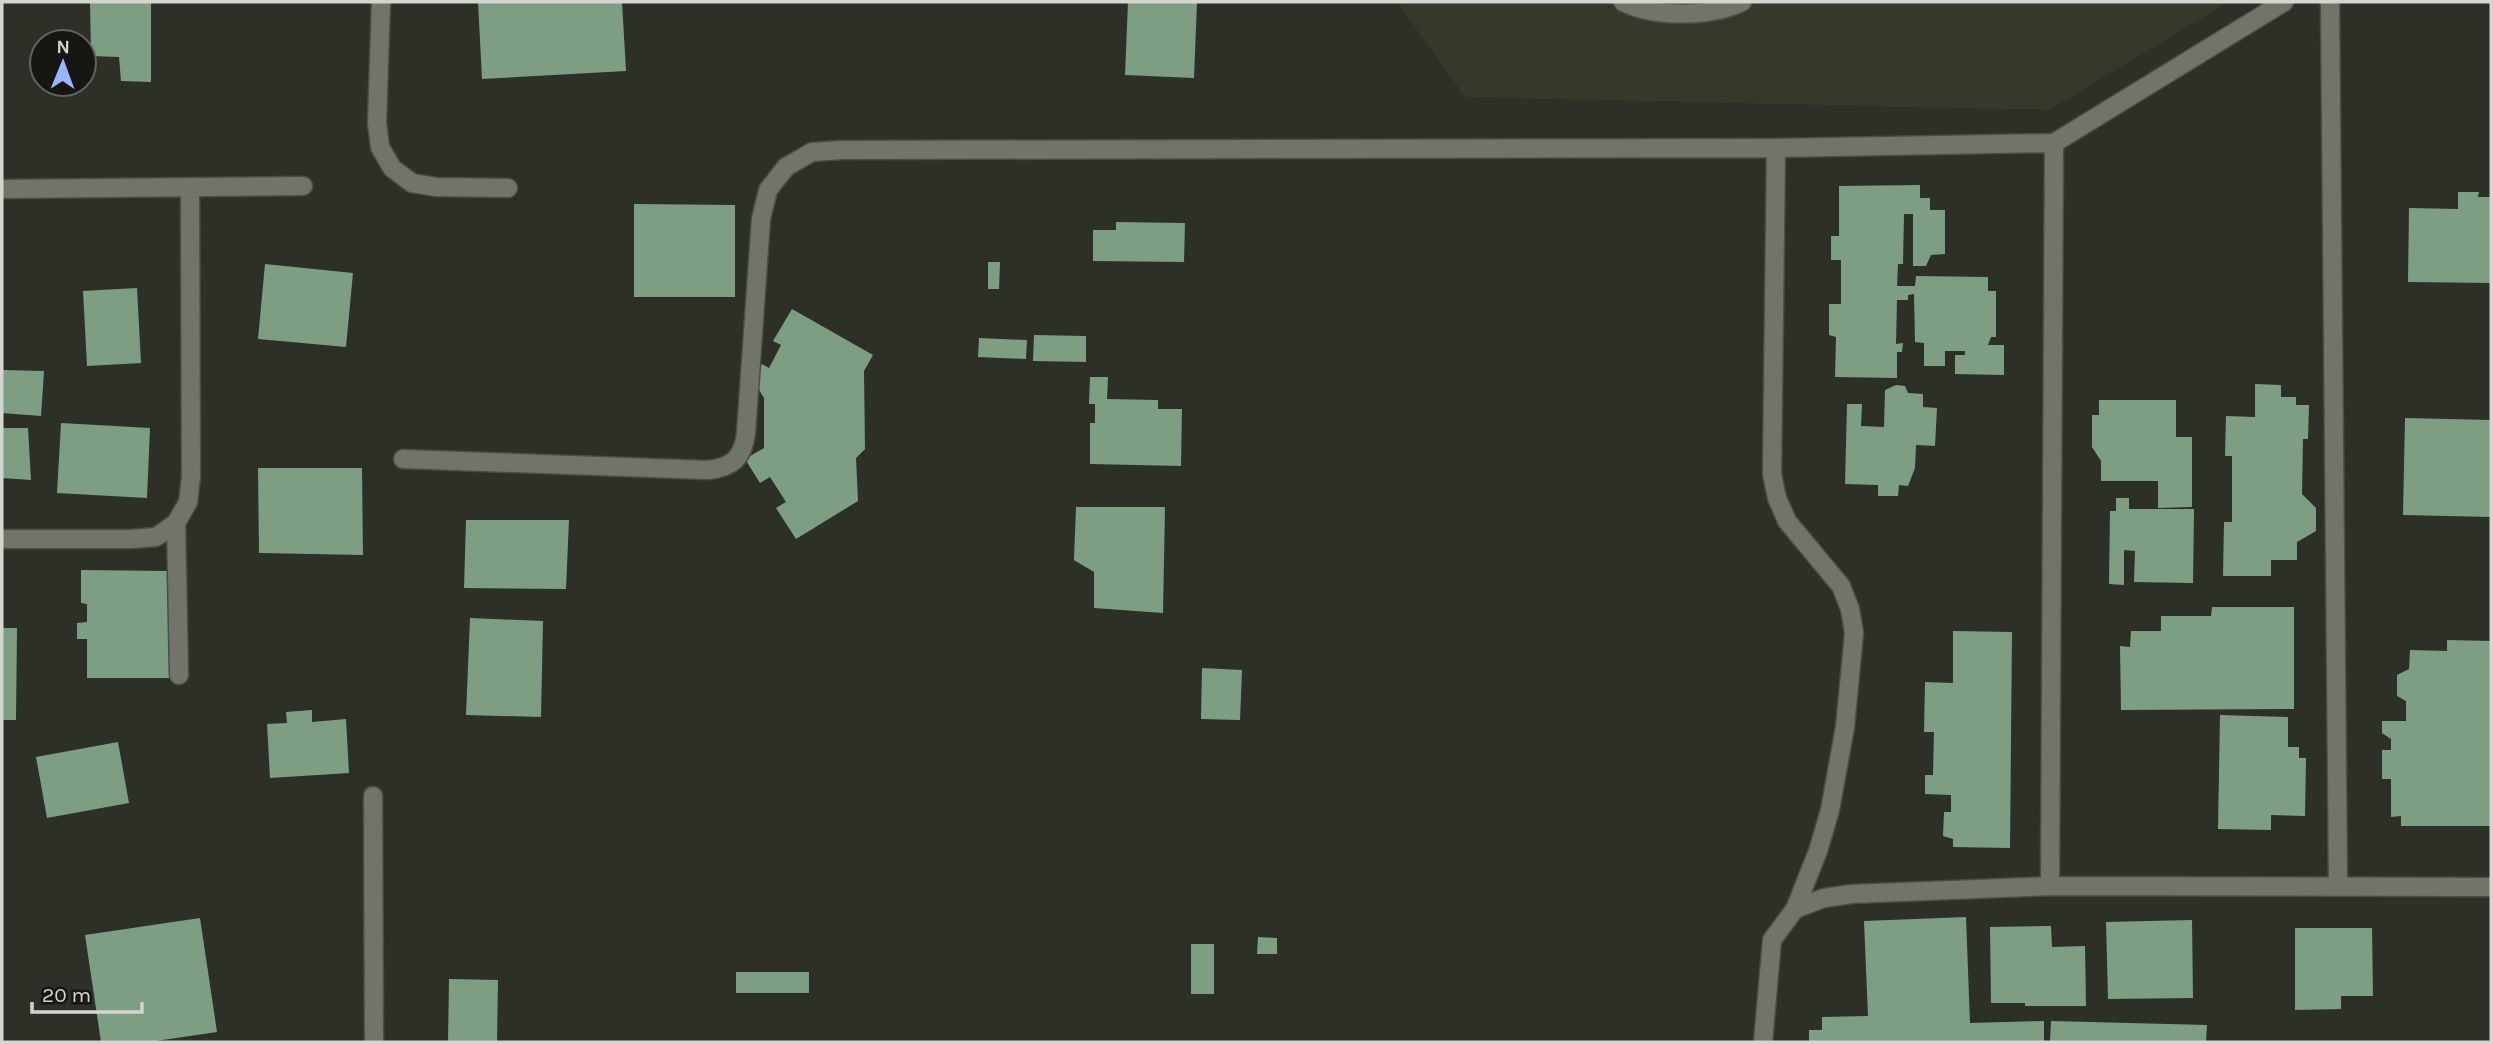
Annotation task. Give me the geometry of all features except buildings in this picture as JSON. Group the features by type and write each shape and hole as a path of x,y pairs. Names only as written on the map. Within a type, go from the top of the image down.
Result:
{"street":[{"path":"381,2 377,123 380,147 392,168 412,183 436,187 508,188"},
{"path":"1623,2 1631,6 1681,15 1730,8 1742,2"},
{"path":"403,459 707,470 722,469 736,461 744,448 761,219 768,190 786,167 812,152 1776,148 2054,143 2284,2"},
{"path":"2330,2 2338,887"},
{"path":"2050,886 2054,143"},
{"path":"1763,1042 1772,940 1795,909 1818,851 1830,810 1845,727 1854,633 1850,609 1840,586 1787,521 1777,498 1772,474 1776,148"},
{"path":"2,189 303,186"},
{"path":"2,539 131,540 156,537 176,523 188,502 191,477 190,188"},
{"path":"176,523 178,675"},
{"path":"373,796 374,1042"},
{"path":"1795,909 1824,898 1851,894 2050,886 2491,887"}],"shaded area":[{"path":"1397,2 2228,2 2050,110 1465,97"}]}
